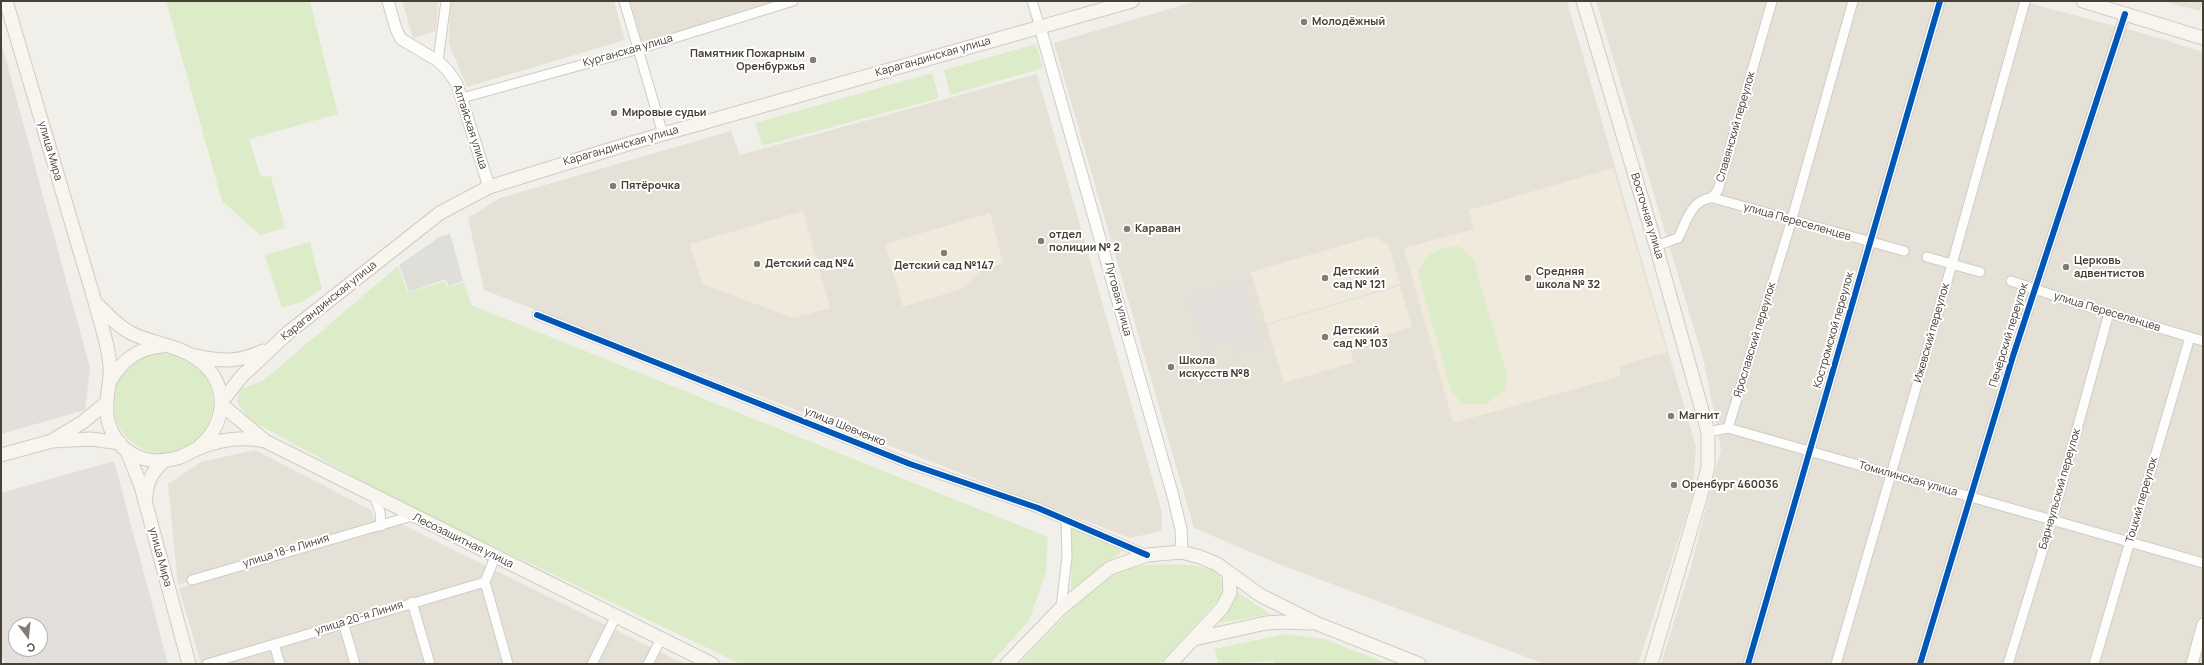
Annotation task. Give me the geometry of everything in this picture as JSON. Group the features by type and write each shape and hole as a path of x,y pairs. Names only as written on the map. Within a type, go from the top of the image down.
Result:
{"main road":[{"name":"улица Мира","path":"6,1 95,302 108,352 110,366 109,382"},
{"name":"Карагандинская улица","path":"222,403 242,376 271,347 440,213 489,187 664,134 1132,1"},
{"name":"Восточная улица","path":"1583,1 1656,246 1708,432"},
{"path":"2083,1 2106,5 2125,14 2203,38"},
{"path":"95,302 114,321 129,332 148,341 191,355 218,361 240,360 271,347"},
{"path":"166,346 151,347 137,352 117,370 109,382 106,403 107,416 112,430 123,446 138,458 152,461 164,461 181,457 197,449 234,438 265,441"},
{"path":"191,355 204,364 212,374 222,403 216,428 208,439 197,449"},
{"path":"52,441 83,422 106,403"},
{"name":"Лесозащитная улица","path":"222,403 265,441 412,516 712,664"},
{"path":"1651,664 1708,467 1708,432"},
{"path":"1,455 52,441 90,439 123,446"},
{"name":"улица Мира","path":"123,446 138,476 189,664"},
{"path":"146,503 147,486 150,476 164,461"},
{"path":"1007,664 1061,608 1110,568 1147,555 1182,552 1210,561 1230,573 1265,598 1318,624 1419,664"},
{"path":"1170,664 1194,639 1228,599 1231,588 1230,573"},
{"path":"1194,639 1266,623 1282,622 1318,624"}],"street":[{"name":"Алтайская улица","path":"388,1 396,29 402,39 438,61 448,71 462,98 489,187"},
{"path":"438,61 446,1"},
{"path":"624,1 664,134"},
{"name":"Курганская улица","path":"462,98 639,49 793,1"},
{"name":"Луговая улица","path":"1032,1 1173,496 1181,529 1182,552"},
{"name":"Славянский переулок","path":"1713,198 1718,190 1772,1"},
{"name":"Ярославский переулок","path":"1728,428 1792,219 1853,1"},
{"name":"Костромской переулок","path":"1748,664 1940,1"},
{"name":"Ижевский переулок","path":"1836,664 1952,264 2025,1"},
{"name":"Печёрский переулок","path":"1920,664 2034,290 2125,14"},
{"path":"1656,246 1678,238 1694,208 1701,202 1713,198"},
{"name":"улица Переселенцев","path":"1713,198 1792,219 1870,243 1904,251"},
{"path":"1927,257 1980,272"},
{"name":"улица Переселенцев","path":"2011,281 2034,290 2203,340"},
{"name":"Барнаульский переулок","path":"2008,664 2052,520 2109,313"},
{"name":"улица Шевченко","path":"537,315 910,464 1038,508 1147,555"},
{"name":"Тоцкий переулок","path":"2094,664 2190,337"},
{"path":"1708,432 1728,428"},
{"name":"Томилинская улица","path":"1728,428 2203,563"},
{"path":"374,497 380,512 381,526"},
{"name":"улица 18-я Линия","path":"192,580 412,516"},
{"path":"1061,608 1067,557 1066,521"},
{"path":"495,557 485,582 508,664"},
{"name":"улица 20-я Линия","path":"207,664 343,622 485,582"},
{"path":"412,602 430,664"},
{"path":"592,664 616,616"},
{"path":"343,622 355,664"},
{"path":"2192,664 2203,624"},
{"path":"648,664 661,639"},
{"path":"274,644 280,664"}],"shaded area":[{"path":"402,1 438,1 436,31 413,38"},
{"path":"614,1 625,40 467,87 449,44 450,2"},
{"path":"630,1 787,1 642,44"},
{"path":"1196,1 1567,1 1696,447 1692,497 1638,664 1545,664 1276,563 1194,528 1054,43"},
{"path":"1596,1 2021,1 2149,35 2203,52 2203,664 1661,664 1691,567 1721,449 1704,362"},
{"path":"2162,1 2203,1 2203,2 2200,11"},
{"path":"1,42 90,368 85,410 1,434 1,282 3,281 1,275"},
{"path":"1037,74 1162,512 1162,531 1130,538 484,290 468,218 500,198 731,131 740,155"},
{"name":"Средняя школа № 32","path":"1613,168 1667,352 1619,366 1621,376 1453,423 1404,248 1474,229 1469,210"},
{"name":"Детский сад №4","path":"803,211 830,308 793,318 702,284 690,244"},
{"name":"Детский сад №147","path":"990,213 1003,263 980,271 962,289 903,307 885,244"},
{"path":"450,233 463,281 448,286 446,279 409,292 399,265 438,238"},
{"name":"Детский сад № 121","path":"1375,236 1389,246 1400,284 1266,324 1251,272"},
{"path":"1243,281 1262,346 1237,353 1233,340 1205,348 1189,298"},
{"name":"Детский сад № 103","path":"1400,286 1412,327 1349,346 1354,362 1284,383 1267,325"},
{"path":"255,450 371,510 377,526 178,585 168,484 201,462"},
{"path":"114,461 168,664 5,664 1,653 1,493"},
{"path":"399,523 685,664 201,664 179,588"}],"green space":[{"path":"166,1 310,1 338,114 249,139 261,177 271,176 285,228 260,235 222,201"},
{"path":"1036,44 1043,68 950,95 944,70"},
{"path":"932,73 939,98 762,146 755,123"},
{"path":"310,242 322,289 302,302 282,308 265,255"},
{"path":"1459,246 1473,259 1507,375 1505,391 1486,404 1462,404 1451,390 1418,273 1425,260 1433,252 1444,248"},
{"path":"398,266 408,293 445,281 447,287 464,283 471,305 1048,537 1046,571 1029,621 990,664 741,664 401,502 248,419 237,402 240,390 264,380"},
{"path":"163,353 182,357 198,368 209,384 213,403 209,422 198,438 182,449 163,453 144,449 128,438 117,422 113,403 117,384 128,368 144,357"},
{"path":"1072,528 1123,550 1071,591"},
{"path":"1144,565 1190,565 1217,572 1220,575 1222,582 1221,594 1217,601 1160,664 1019,664 1073,608 1107,580 1122,569"},
{"path":"1237,592 1271,614 1220,623"},
{"path":"1286,634 1324,639 1389,664 1274,664 1274,661 1219,664 1214,649"}],"cycle path":[{"path":"1748,664 1940,1"},
{"path":"1920,664 2013,356 2125,14"},
{"path":"537,315 910,464 1038,508 1147,555"}],"place":[{"name":"Молодёжный","path":"1304,22"},
{"name":"Памятник Пожарным Оренбуржья","path":"813,60"},
{"name":"Мировые судьи","path":"614,113"},
{"name":"Пятёрочка","path":"613,186"},
{"name":"Караван","path":"1127,229"},
{"name":"отдел полиции № 2","path":"1041,241"},
{"name":"Детский сад №147","path":"944,253"},
{"name":"Детский сад №4","path":"757,264"},
{"name":"Церковь адвентистов","path":"2066,267"},
{"name":"Детский сад № 121","path":"1325,278"},
{"name":"Средняя школа № 32","path":"1528,278"},
{"name":"Детский сад № 103","path":"1325,337"},
{"name":"Школа искусств №8","path":"1171,367"},
{"name":"Магнит","path":"1671,416"},
{"name":"Оренбург 460036","path":"1674,485"}]}
